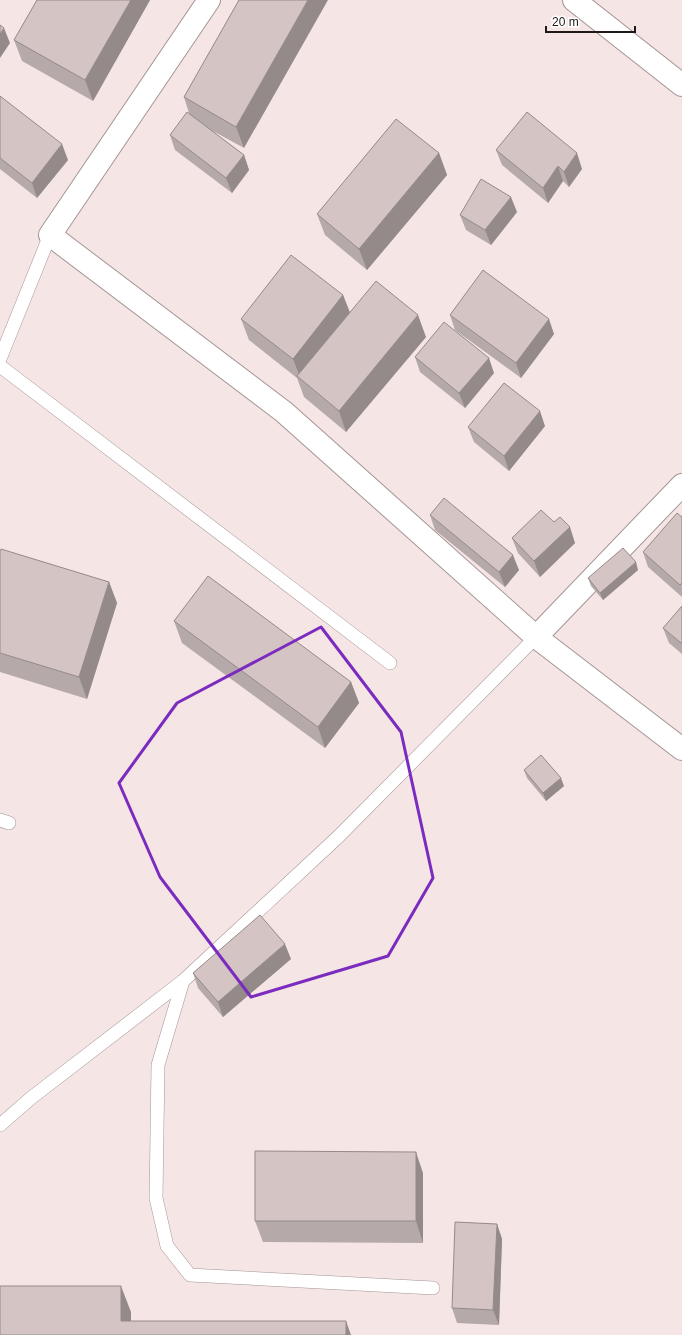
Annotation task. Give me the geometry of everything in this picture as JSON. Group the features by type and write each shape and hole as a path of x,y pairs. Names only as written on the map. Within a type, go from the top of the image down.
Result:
{"main road":[{"path":"209,0 50,234 284,412 536,637 682,749"},
{"path":"574,0 682,85"},
{"path":"536,637 682,485"}],"lane":[{"path":"0,359 50,234"},
{"path":"0,366 390,663"},
{"path":"0,1125 31,1098 183,981 340,836 536,637"},
{"path":"183,981 158,1065 156,1198 167,1246 190,1275 433,1288"}],"highlighted area":[{"path":"321,627 401,732 433,878 388,956 251,997 160,877 119,783 177,703"}],"building":[{"path":"37,0 131,0 85,80 14,40"},
{"path":"239,0 308,0 236,127 184,97"},
{"path":"0,25 4,28 0,34"},
{"path":"0,96 62,144 32,183 0,158"},
{"path":"187,112 244,155 226,178 170,135"},
{"path":"527,112 577,153 564,172 558,166 543,188 496,150"},
{"path":"396,119 439,153 359,249 317,214"},
{"path":"481,179 511,197 485,230 460,215"},
{"path":"291,255 343,295 293,359 241,319"},
{"path":"483,270 549,319 516,363 450,315"},
{"path":"376,281 418,315 339,411 297,376"},
{"path":"444,322 489,358 459,393 415,357"},
{"path":"504,383 540,411 504,456 468,427"},
{"path":"444,498 513,555 499,572 430,515"},
{"path":"541,510 554,522 560,517 570,527 534,561 512,538"},
{"path":"677,513 682,517 682,583 680,585 643,552"},
{"path":"623,548 636,562 600,593 588,578"},
{"path":"1,549 109,582 79,677 0,653"},
{"path":"208,576 351,682 318,727 174,621"},
{"path":"682,606 682,642 681,643 663,628"},
{"path":"541,755 561,778 543,793 524,770"},
{"path":"260,915 285,944 218,1002 193,973"},
{"path":"255,1151 416,1152 416,1221 255,1221"},
{"path":"455,1222 497,1224 493,1310 452,1308"},
{"path":"0,1286 121,1286 121,1321 346,1321 346,1335 0,1335"}]}
